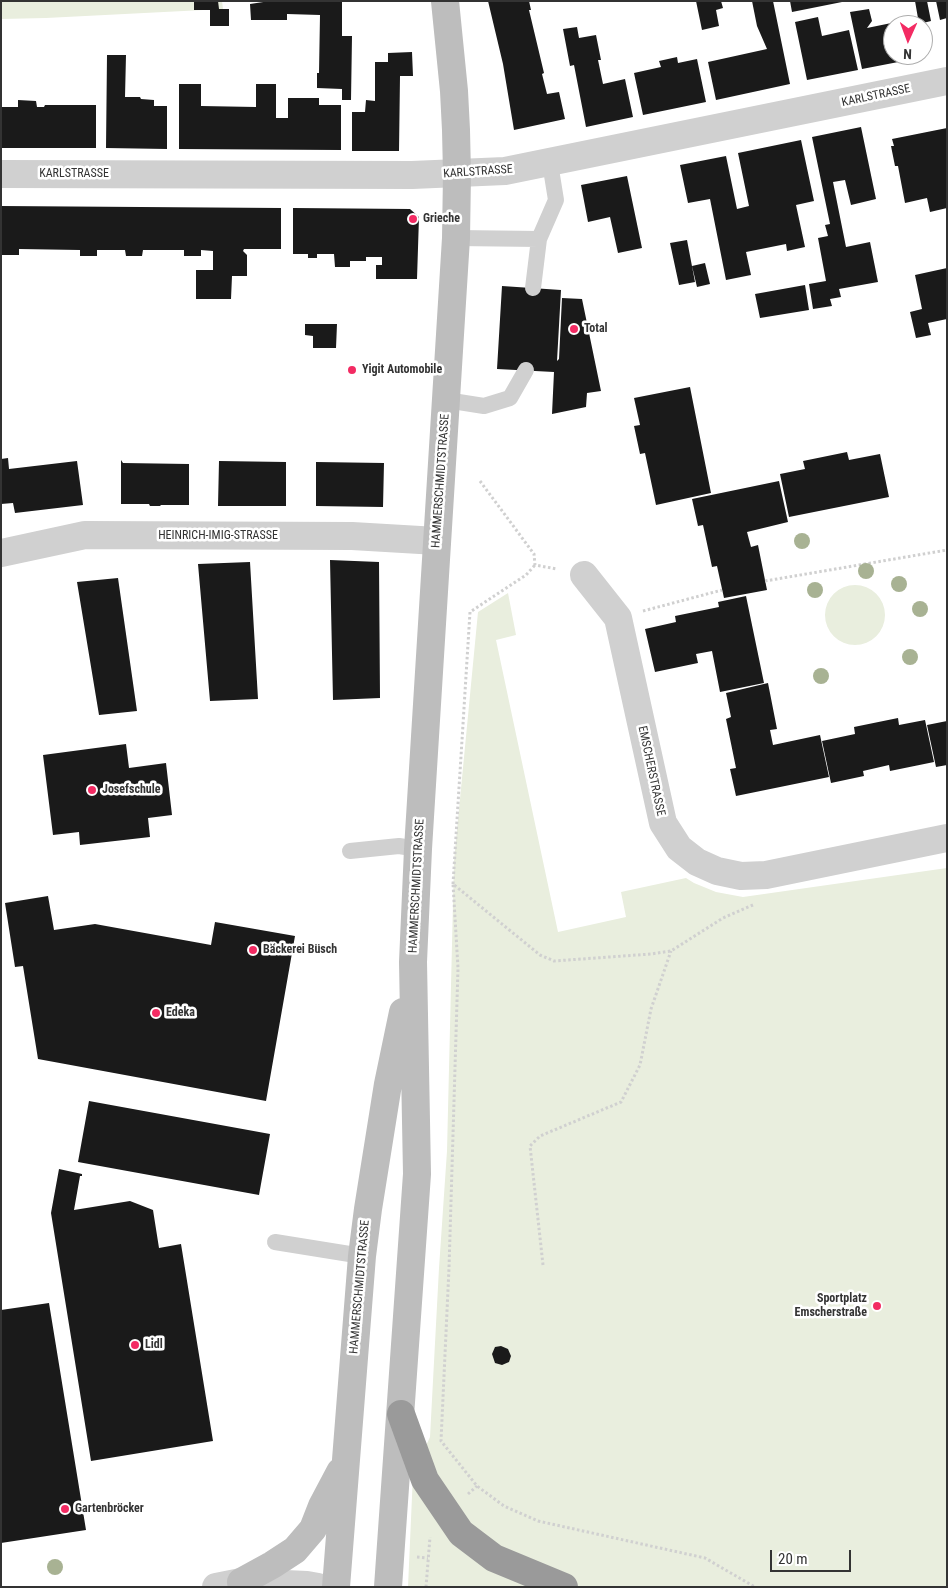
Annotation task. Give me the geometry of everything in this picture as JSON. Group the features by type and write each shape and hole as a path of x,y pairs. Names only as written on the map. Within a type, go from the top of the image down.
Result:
{"highway":[{"path":"401,1414 425,1480 461,1533 494,1558 564,1587"}],"main road":[{"name":"HAMMERSCHMIDTSTRASSE","path":"388,1587 418,1174 413,962 418,849 456,238 457,174 454,91 445,1"},
{"name":"HAMMERSCHMIDTSTRASSE","path":"336,1587 362,1256 388,1084 413,962"},
{"path":"229,1584 272,1565 295,1550 313,1529 322,1506 345,1462"}],"street":[{"name":"KARLSTRASSE","path":"1,174 412,176 504,171 947,81"},
{"name":"HEINRICH-IMIG-STRASSE","path":"1,554 85,535 352,536 437,541"},
{"name":"EMSCHERSTRASSE","path":"584,575 618,618 662,823 679,848 697,862 717,871 741,876 766,875 947,838"},
{"path":"229,1584 307,1585 318,1587"}],"lane":[{"path":"533,288 539,239 556,200 550,163"},
{"path":"456,238 539,239"},
{"path":"446,400 484,406 510,398 526,370"},
{"path":"350,851 400,846 418,849"},
{"path":"275,1242 362,1256"}],"path":[{"path":"480,481 534,554 535,565 526,576 470,612 453,884 458,968 449,1268 441,1441 477,1486 504,1506 538,1521 705,1558 756,1587"},
{"path":"765,581 947,550"},
{"path":"535,565 584,575"},
{"path":"618,618 722,590"},
{"path":"453,884 540,955 554,961 671,951 723,918 755,904"},
{"path":"543,1265 530,1146 540,1136 621,1102 640,1065 651,1008 671,951"}],"green space":[{"path":"1,1 222,1 223,9 1,19"},
{"path":"855,585 871,590 876,594 880,599 885,615 880,631 876,636 871,640 855,645 839,640 834,636 830,631 825,615 830,599 834,594 839,590"},
{"path":"508,593 516,635 496,640 558,932 626,917 621,892 686,878 716,892 743,897 947,868 947,1587 408,1587 413,1474 430,1437 447,1151 454,861 478,612"}],"building":[{"path":"194,1 218,1 219,9 229,9 229,26 210,26 210,10 194,10"},
{"path":"270,1 342,1 342,36 352,36 351,100 342,100 342,89 317,88 320,15 287,14 287,20 251,20 250,4"},
{"path":"488,1 529,1 531,10 529,10 547,94 559,92 565,119 514,130 503,64"},
{"path":"696,1 721,1 723,8 716,10 719,26 702,30"},
{"path":"752,1 773,1 790,84 716,100 708,62 767,49 757,26"},
{"path":"790,1 842,1 842,2 792,12"},
{"path":"915,1 927,1 930,15 917,15"},
{"path":"936,1 947,1 947,18 940,20"},
{"path":"869,9 872,21 867,28 883,25 883,65 862,69 850,12"},
{"path":"818,17 822,36 849,30 858,70 807,80 795,22"},
{"path":"577,27 579,38 596,35 601,60 598,60 603,84 625,79 633,117 586,127 574,65 570,66 563,29"},
{"path":"412,52 413,76 400,76 399,151 352,151 352,112 365,112 366,100 375,101 375,62 388,62 388,53"},
{"path":"107,55 126,55 125,97 140,97 141,99 154,100 154,106 167,106 167,149 106,148"},
{"path":"677,57 678,63 697,59 706,102 643,115 634,73 661,67 659,61"},
{"path":"179,84 201,84 201,106 256,107 256,84 276,84 276,118 288,118 288,98 319,98 319,105 341,105 341,150 179,149"},
{"path":"18,100 36,101 37,107 44,107 45,105 96,105 96,148 1,148 1,107 18,107"},
{"path":"861,127 876,199 851,205 845,180 833,182 846,247 870,242 878,282 839,289 841,297 830,299 832,306 813,309 809,284 826,281 818,238 828,236 825,225 830,224 812,137"},
{"path":"947,128 947,208 930,212 927,198 905,203 898,166 895,166 891,146 894,146 892,139"},
{"path":"801,140 814,201 796,205 805,247 787,251 786,244 746,252 751,275 726,280 710,199 688,203 680,165 726,156 737,209 749,206 738,153"},
{"path":"627,176 642,248 618,253 610,217 588,222 581,185"},
{"path":"1,206 281,208 281,249 244,249 243,251 247,255 247,276 232,276 231,299 196,299 196,270 213,270 213,251 201,250 201,256 184,256 184,250 143,250 142,256 126,256 125,250 97,250 97,256 80,256 80,250 19,249 19,255 2,255"},
{"path":"293,208 410,209 419,217 417,279 376,279 376,265 382,265 382,257 366,257 366,261 350,261 350,267 335,267 334,254 317,254 317,258 308,258 308,254 293,254"},
{"path":"687,240 695,282 679,285 670,243"},
{"path":"705,263 710,284 697,287 692,266"},
{"path":"947,268 947,319 928,323 931,335 916,338 910,312 922,309 915,275"},
{"path":"805,285 809,310 760,318 755,294"},
{"path":"502,286 561,290 557,361 559,359 562,298 582,299 601,391 587,393 586,407 552,414 554,372 497,369"},
{"path":"305,324 337,324 336,348 313,348 313,336 305,335"},
{"path":"690,387 711,493 656,505 645,453 640,454 634,426 640,425 634,398"},
{"path":"847,452 849,460 880,454 889,497 789,517 780,474 805,469 803,461"},
{"path":"8,458 9,469 77,461 83,505 15,513 13,503 1,504 1,459"},
{"path":"121,460 123,463 189,464 189,505 150,506 149,504 121,504"},
{"path":"219,461 286,462 286,506 218,506"},
{"path":"316,462 384,463 383,507 316,506"},
{"path":"779,481 788,522 747,532 751,547 758,545 767,590 724,598 717,566 712,567 703,525 698,526 692,499"},
{"path":"330,560 379,562 380,698 333,700"},
{"path":"250,562 258,699 210,701 198,564"},
{"path":"118,578 137,711 99,715 77,582"},
{"path":"746,596 764,683 720,692 712,651 696,654 698,663 655,672 645,629 676,622 675,616 719,607 718,602"},
{"path":"768,683 777,729 770,730 773,745 820,735 829,777 736,796 730,769 736,768 726,719 731,717 726,693"},
{"path":"898,718 899,725 925,720 934,762 890,771 889,765 863,771 864,776 831,783 822,741 855,734 854,727"},
{"path":"947,721 947,765 936,767 927,725"},
{"path":"126,744 129,768 166,763 172,815 148,818 150,837 80,845 79,832 53,835 43,755"},
{"name":"Edeka","path":"48,896 54,930 95,924 211,945 215,922 295,936 266,1101 38,1059 23,966 15,967 5,903"},
{"path":"89,1101 270,1134 259,1195 78,1162"},
{"name":"Lidl","path":"59,1169 82,1174 80,1176 74,1210 130,1201 153,1210 159,1248 181,1244 213,1441 91,1461 51,1213"},
{"path":"49,1303 86,1530 1,1543 1,1310"},
{"path":"501,1346 508,1349 511,1356 509,1362 502,1365 495,1363 492,1354 495,1347"}],"place":[{"name":"Grieche","path":"413,219"},
{"name":"Total","path":"574,329"},
{"name":"Yigit Automobile","path":"352,370"},
{"name":"Josefschule","path":"92,790"},
{"name":"Bäckerei Büsch","path":"253,950"},
{"name":"Edeka","path":"156,1013"},
{"name":"Sportplatz Emscherstraße","path":"877,1306"},
{"name":"Lidl","path":"135,1345"},
{"name":"Gartenbröcker","path":"65,1509"}]}
